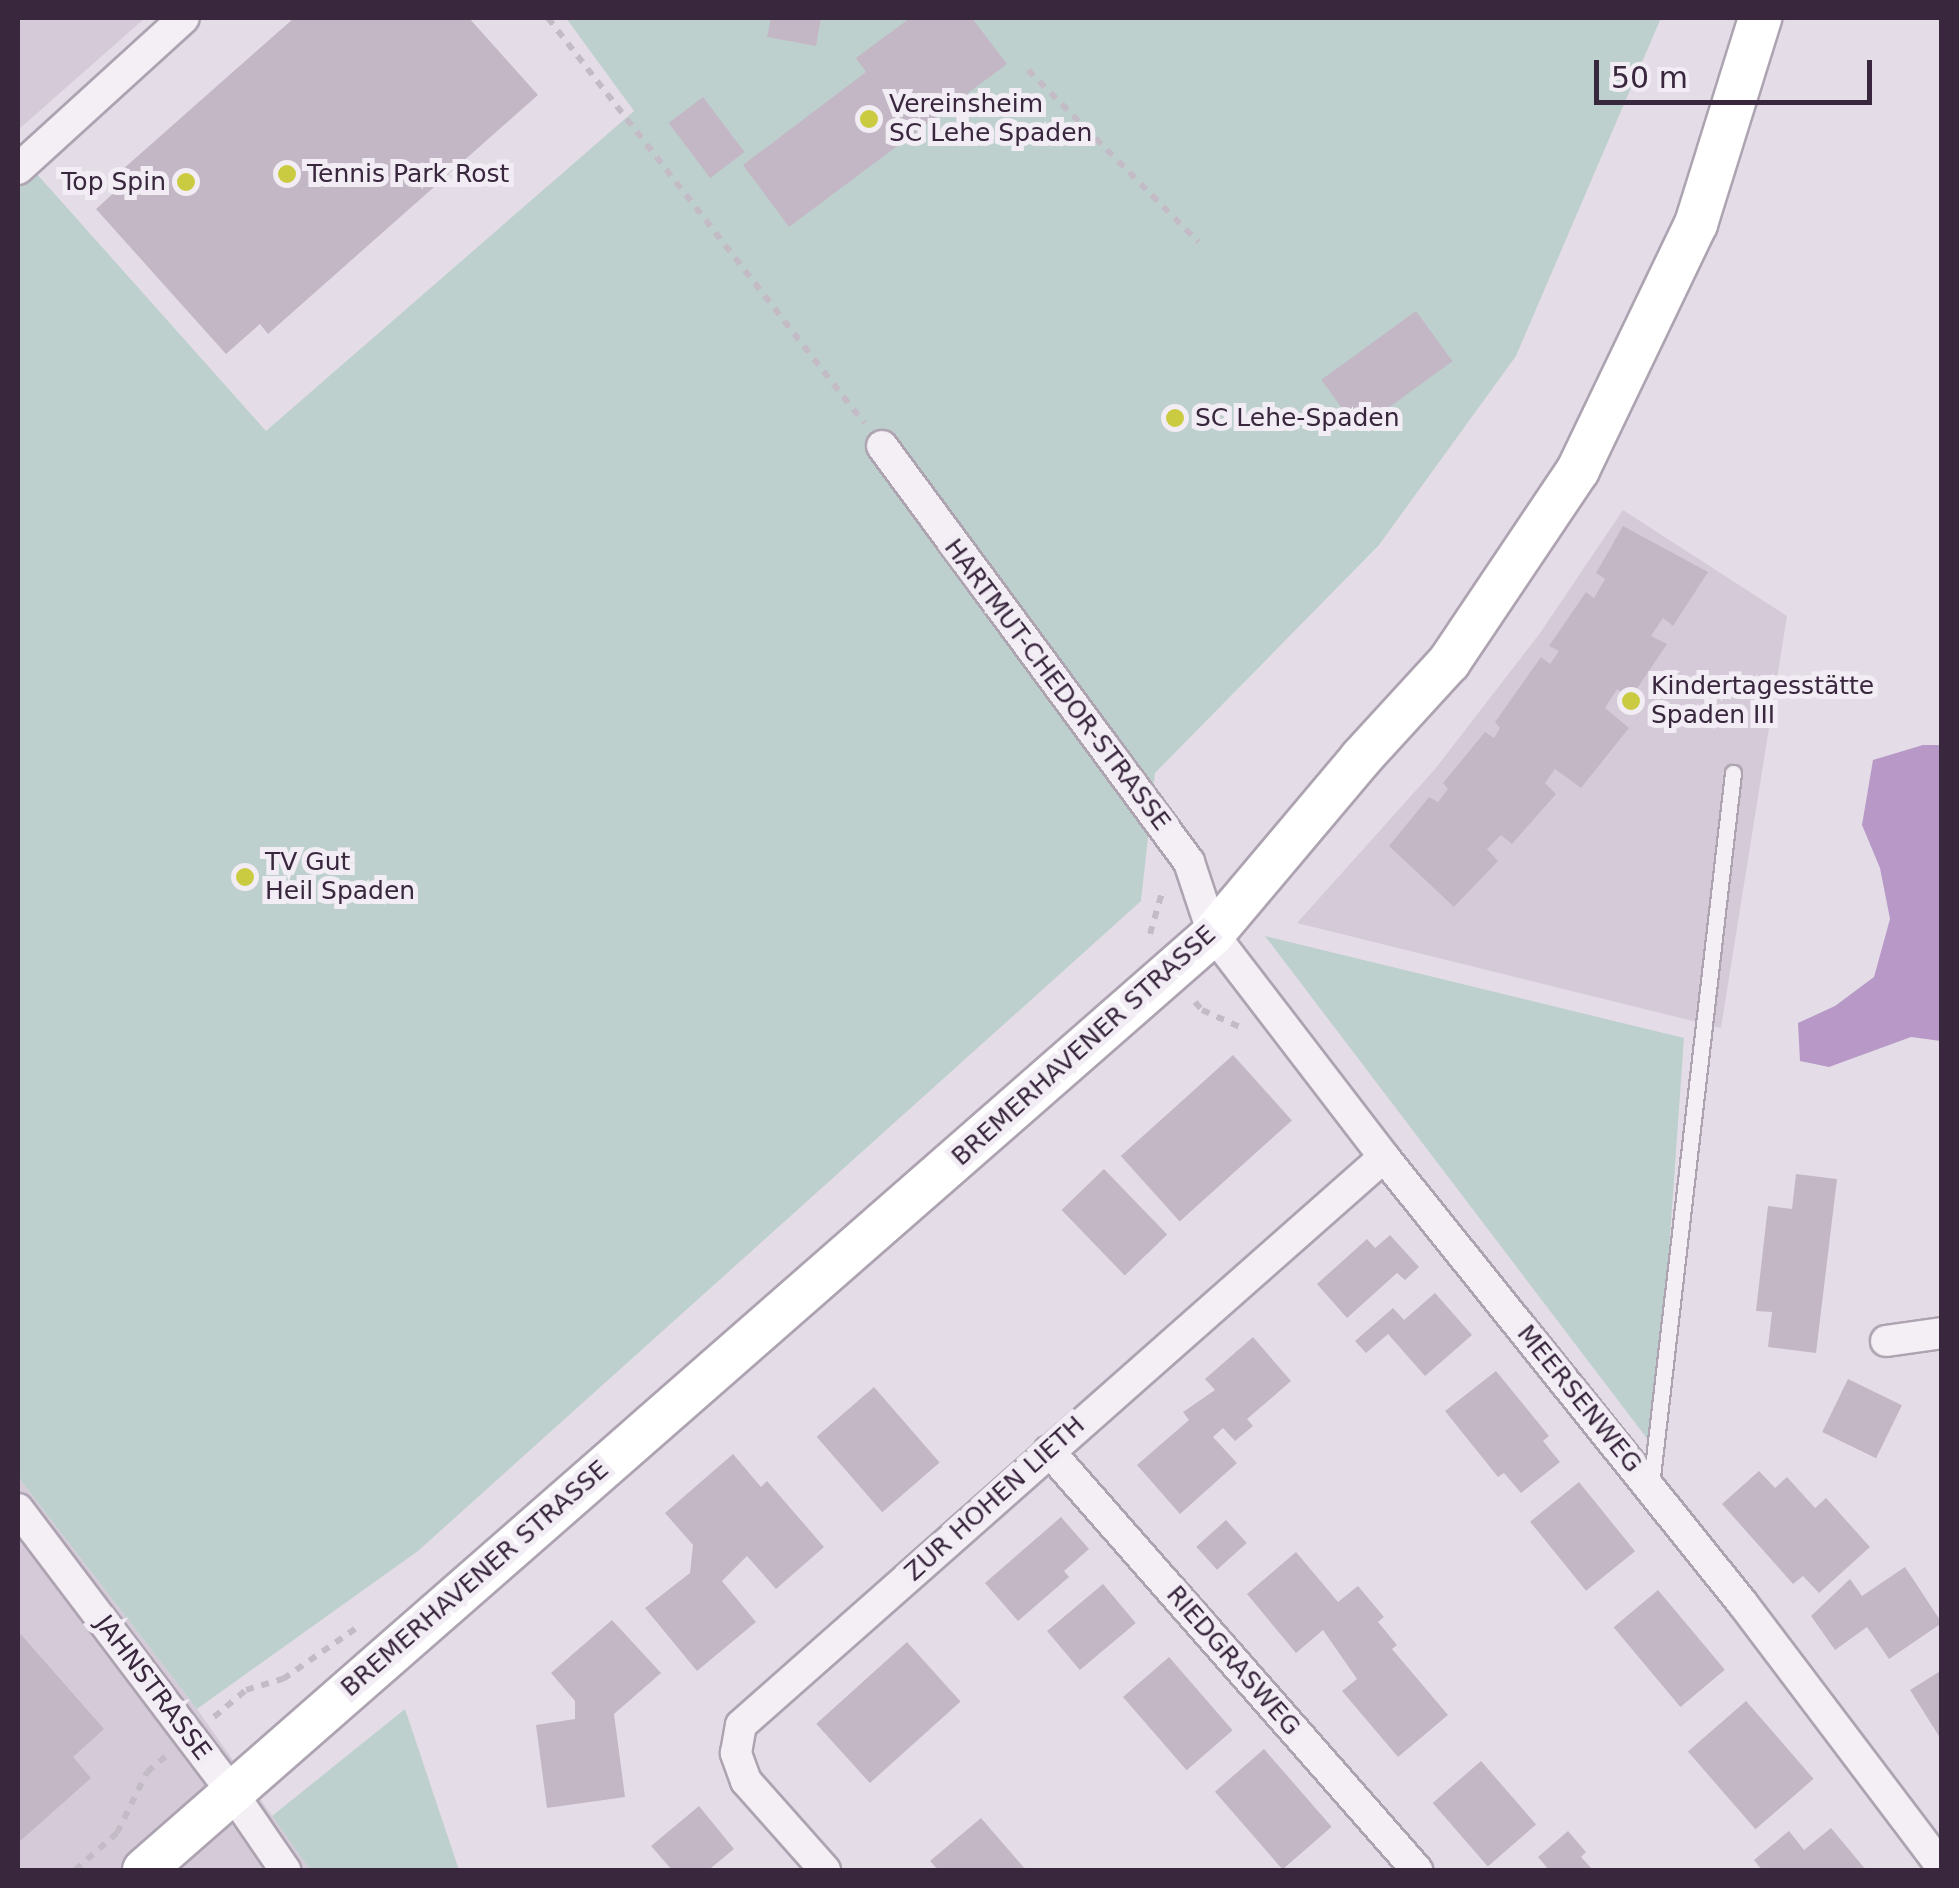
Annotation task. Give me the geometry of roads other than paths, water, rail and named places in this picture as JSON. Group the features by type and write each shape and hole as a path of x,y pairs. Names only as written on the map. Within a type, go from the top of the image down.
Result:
{"street":[{"path":"18,169 184,18"},
{"name":"BREMERHAVENER STRASSE","path":"144,1870 1213,934 1360,758 1449,662 1578,470 1696,224 1760,18"},
{"name":"HARTMUT-CHEDOR-STRASSE","path":"882,446 1189,862 1213,934"},
{"name":"MEERSENWEG","path":"1213,934 1384,1157 1651,1489 1942,1867"},
{"name":"ZUR HOHEN LIETH","path":"824,1870 746,1781 736,1753 741,1724 1384,1157"},
{"path":"1886,1341 1942,1332"},
{"name":"RIEDGRASWEG","path":"1049,1451 1417,1870"},
{"name":"JAHNSTRASSE","path":"18,1509 231,1791 285,1870"}],"lane":[{"path":"1651,1489 1733,773"}],"place":[{"name":"Vereinsheim SC Lehe Spaden","path":"869,119"},
{"name":"Tennis Park Rost","path":"287,174"},
{"name":"Top Spin","path":"186,182"},
{"name":"SC Lehe-Spaden","path":"1175,418"},
{"name":"Kindertagesstätte Spaden III","path":"1631,701"},
{"name":"TV Gut Heil Spaden","path":"245,877"}]}
